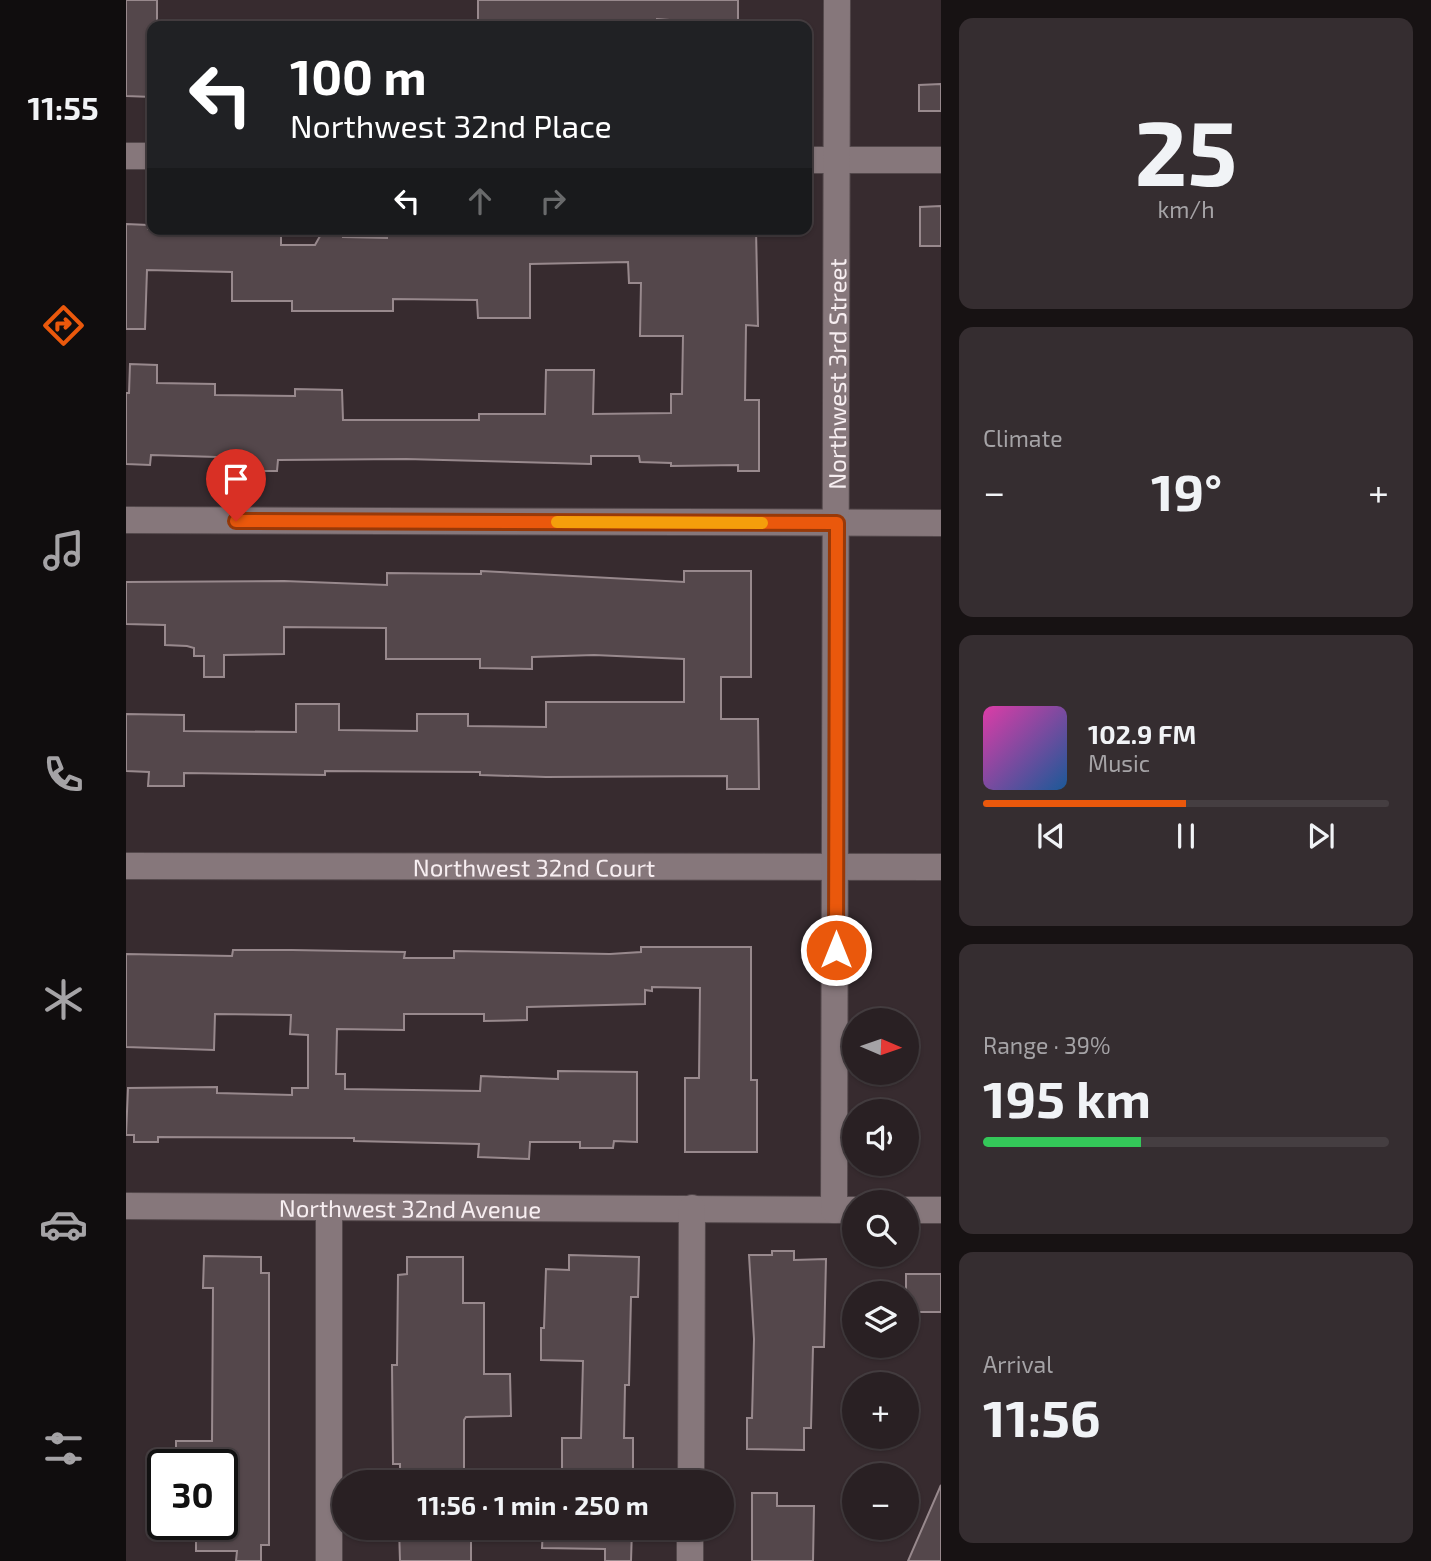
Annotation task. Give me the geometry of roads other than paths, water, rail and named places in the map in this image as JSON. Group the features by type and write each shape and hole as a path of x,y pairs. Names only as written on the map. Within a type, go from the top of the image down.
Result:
{"street":[{"name":"Northwest 3rd Street","path":"837,0 836,866 844,1190"},
{"path":"126,156 147,156"},
{"path":"812,160 941,160"},
{"path":"126,520 941,523"},
{"name":"Northwest 32nd Court","path":"126,866 941,867"},
{"name":"Northwest 32nd Avenue","path":"126,1206 842,1210"},
{"path":"329,1208 329,1561"},
{"path":"691,1470 692,1208"},
{"path":"919,1210 941,1210"},
{"path":"690,1561 691,1540"}]}
